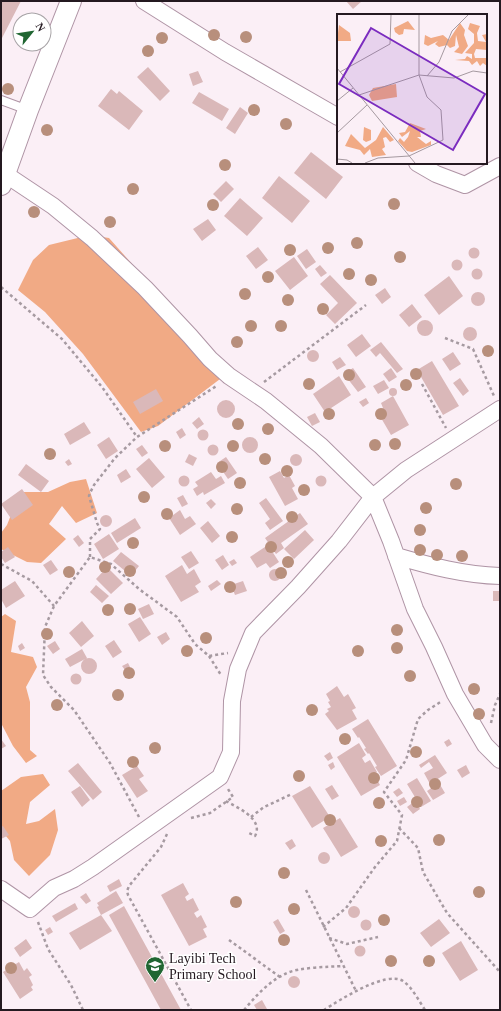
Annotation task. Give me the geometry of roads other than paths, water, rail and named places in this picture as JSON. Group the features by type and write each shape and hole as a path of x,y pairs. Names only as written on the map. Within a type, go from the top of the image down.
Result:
{"street":[{"path":"71,1 28,110 3,179 53,206 92,238 145,288 210,359 229,376 252,390 321,446 373,497 415,609 455,694 486,745 500,760"},
{"path":"144,1 225,52 337,116"},
{"path":"419,164 436,174 466,185 500,166"},
{"path":"1,889 30,909 54,888 74,879 93,867 173,809 208,787 220,777 231,752 232,701 238,669 253,633 298,587 339,540 373,497 406,470 453,440 498,406"},
{"path":"396,556 437,568 500,576"}],"lane":[{"path":"1,100 28,110"}],"place":[{"name":"Layibi Tech Primary School","path":"155,983"}]}
